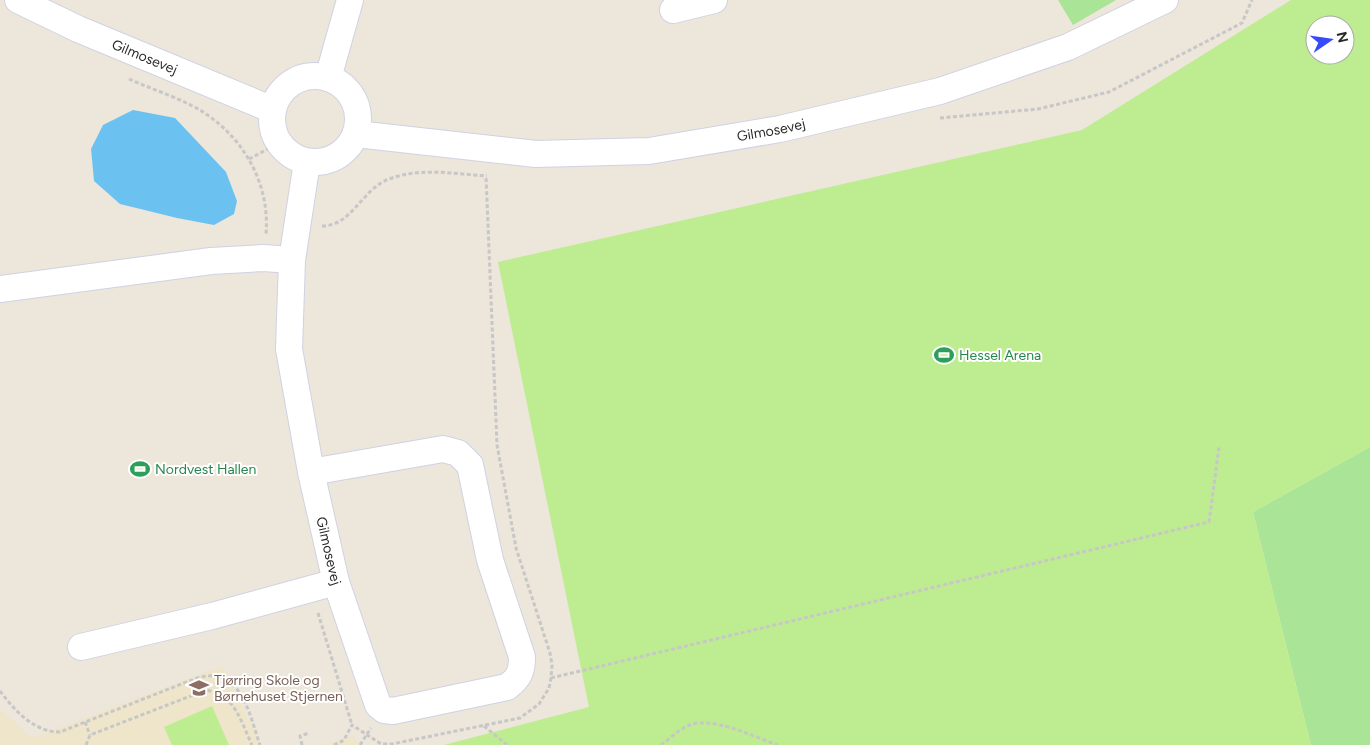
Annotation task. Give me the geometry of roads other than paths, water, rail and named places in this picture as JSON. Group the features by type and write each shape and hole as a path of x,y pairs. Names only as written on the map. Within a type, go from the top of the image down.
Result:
{"street":[{"name":"Gilmosevej","path":"18,0 78,29 273,110"},
{"path":"328,78 350,0"},
{"path":"673,10 714,0"},
{"name":"Gilmosevej","path":"356,134 536,154 658,150 780,129 940,91 1068,47 1165,0"},
{"path":"305,77 328,78 340,84 350,94 356,107 358,121 356,134 350,145 341,154 319,162 307,162 296,158 279,143 272,122 273,110 281,94 294,82 305,77"},
{"name":"Gilmosevej","path":"81,647 212,616 336,582 310,472 289,349 292,260 307,162"},
{"path":"0,289 211,261 263,258 292,260"},
{"path":"310,472 443,449 458,453 470,464 490,560 522,657 522,671 516,680 507,687 393,711 384,710 378,705 374,697 336,582"}],"water":[{"path":"133,110 175,118 226,172 237,201 234,214 214,225 177,218 120,204 94,181 91,149 103,125"}],"place":[{"name":"Hessel Arena","path":"944,355"},
{"name":"Nordvest Hallen","path":"140,469"},
{"name":"Tjørring Skole og Børnehuset Stjernen","path":"199,688"}]}
